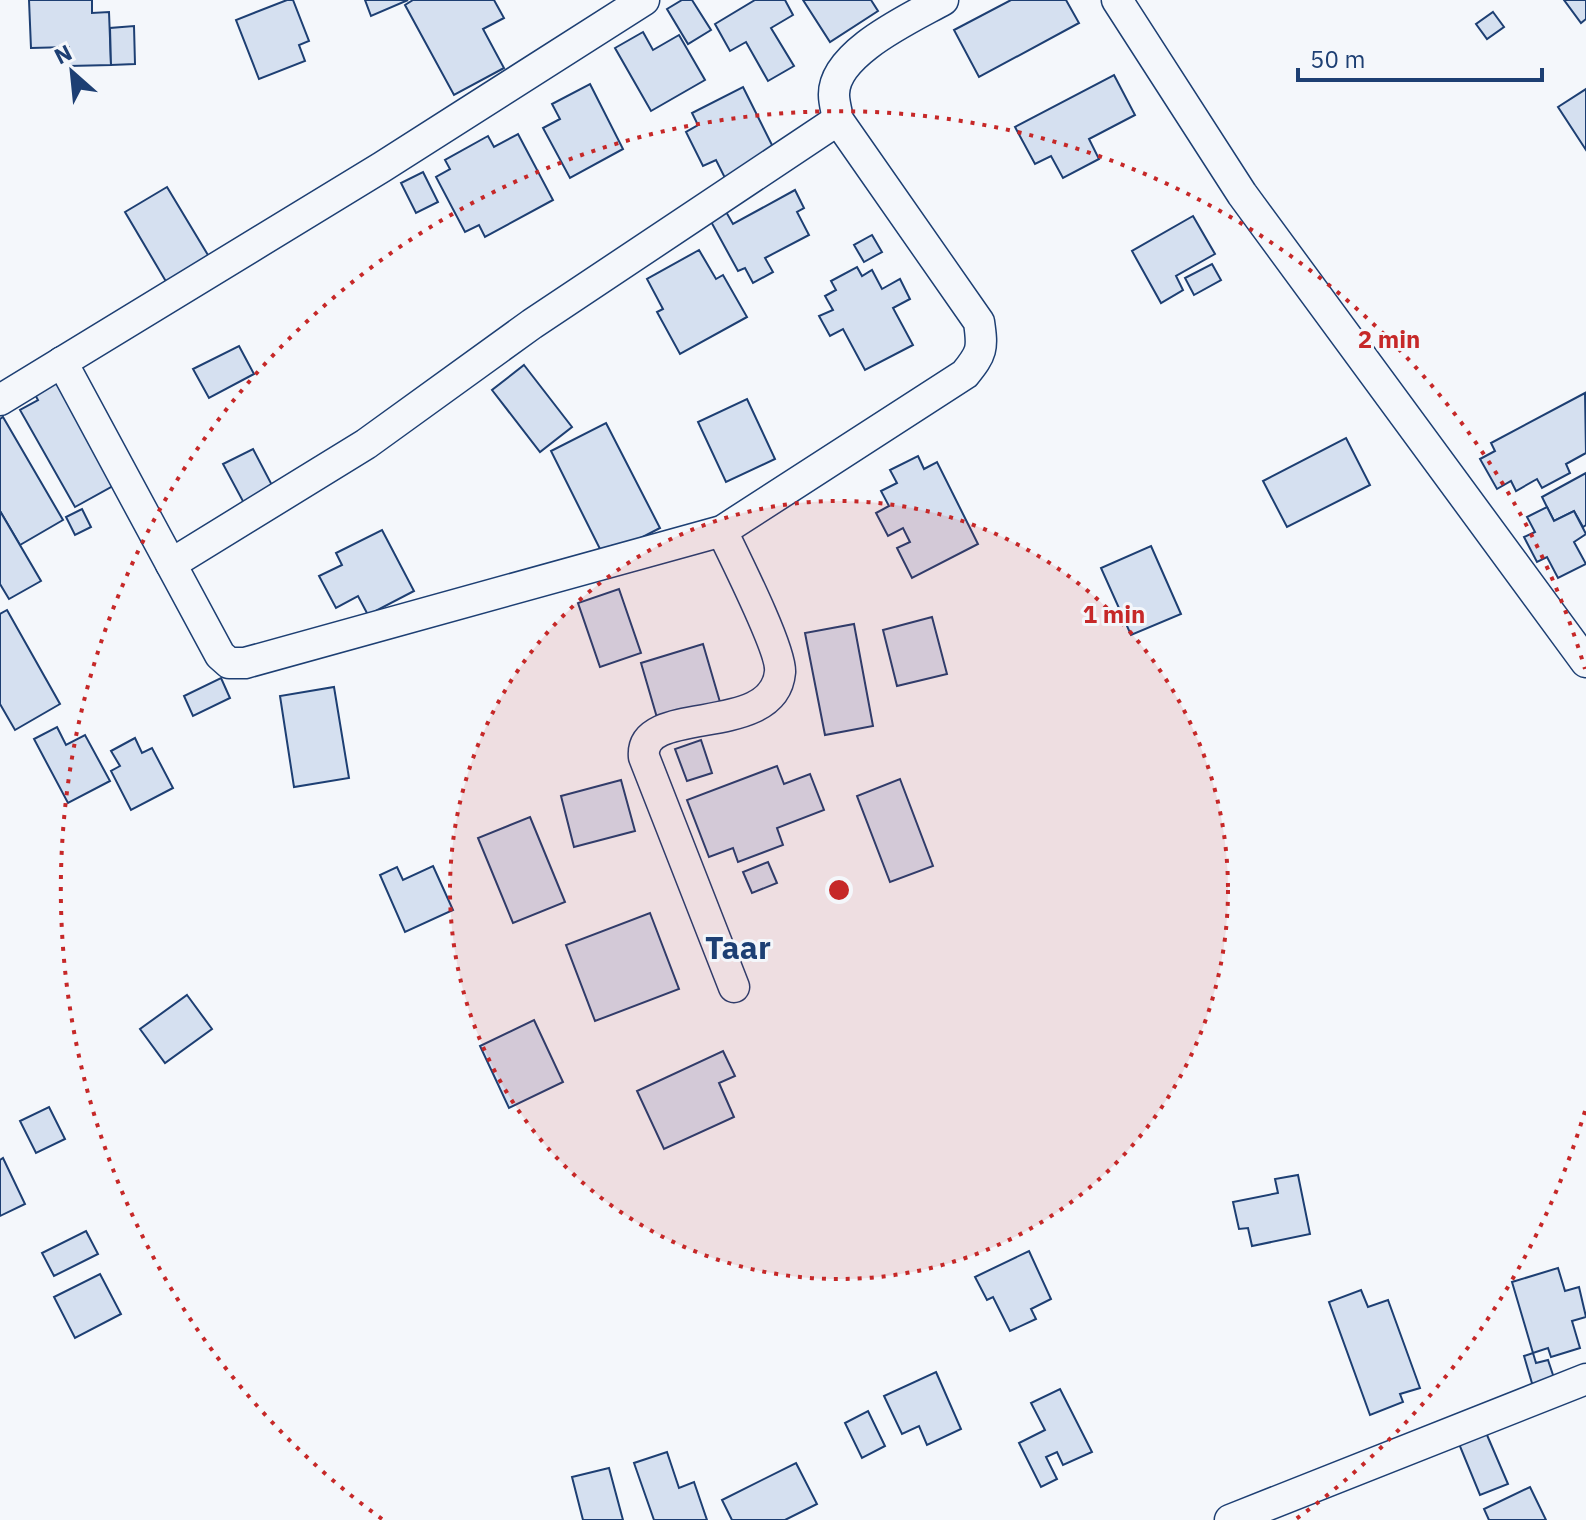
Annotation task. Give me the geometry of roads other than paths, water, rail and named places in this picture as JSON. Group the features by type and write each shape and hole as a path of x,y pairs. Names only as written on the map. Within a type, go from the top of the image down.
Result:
{"street":[{"path":"0,400 382,167 644,0"},
{"path":"62,362 220,655 229,663 245,663 722,531 965,374 980,356 979,322 838,120 833,93 842,72 861,49 943,0"},
{"path":"1117,0 1242,194 1586,662"},
{"path":"171,564 366,444 532,324 838,120"},
{"path":"722,531 775,649 781,670 775,691 757,706 737,714 661,729 649,737 643,747 644,757 734,987"},
{"path":"1230,1520 1586,1379"}],"district":[{"name":"Taar","path":"738,948"}]}
